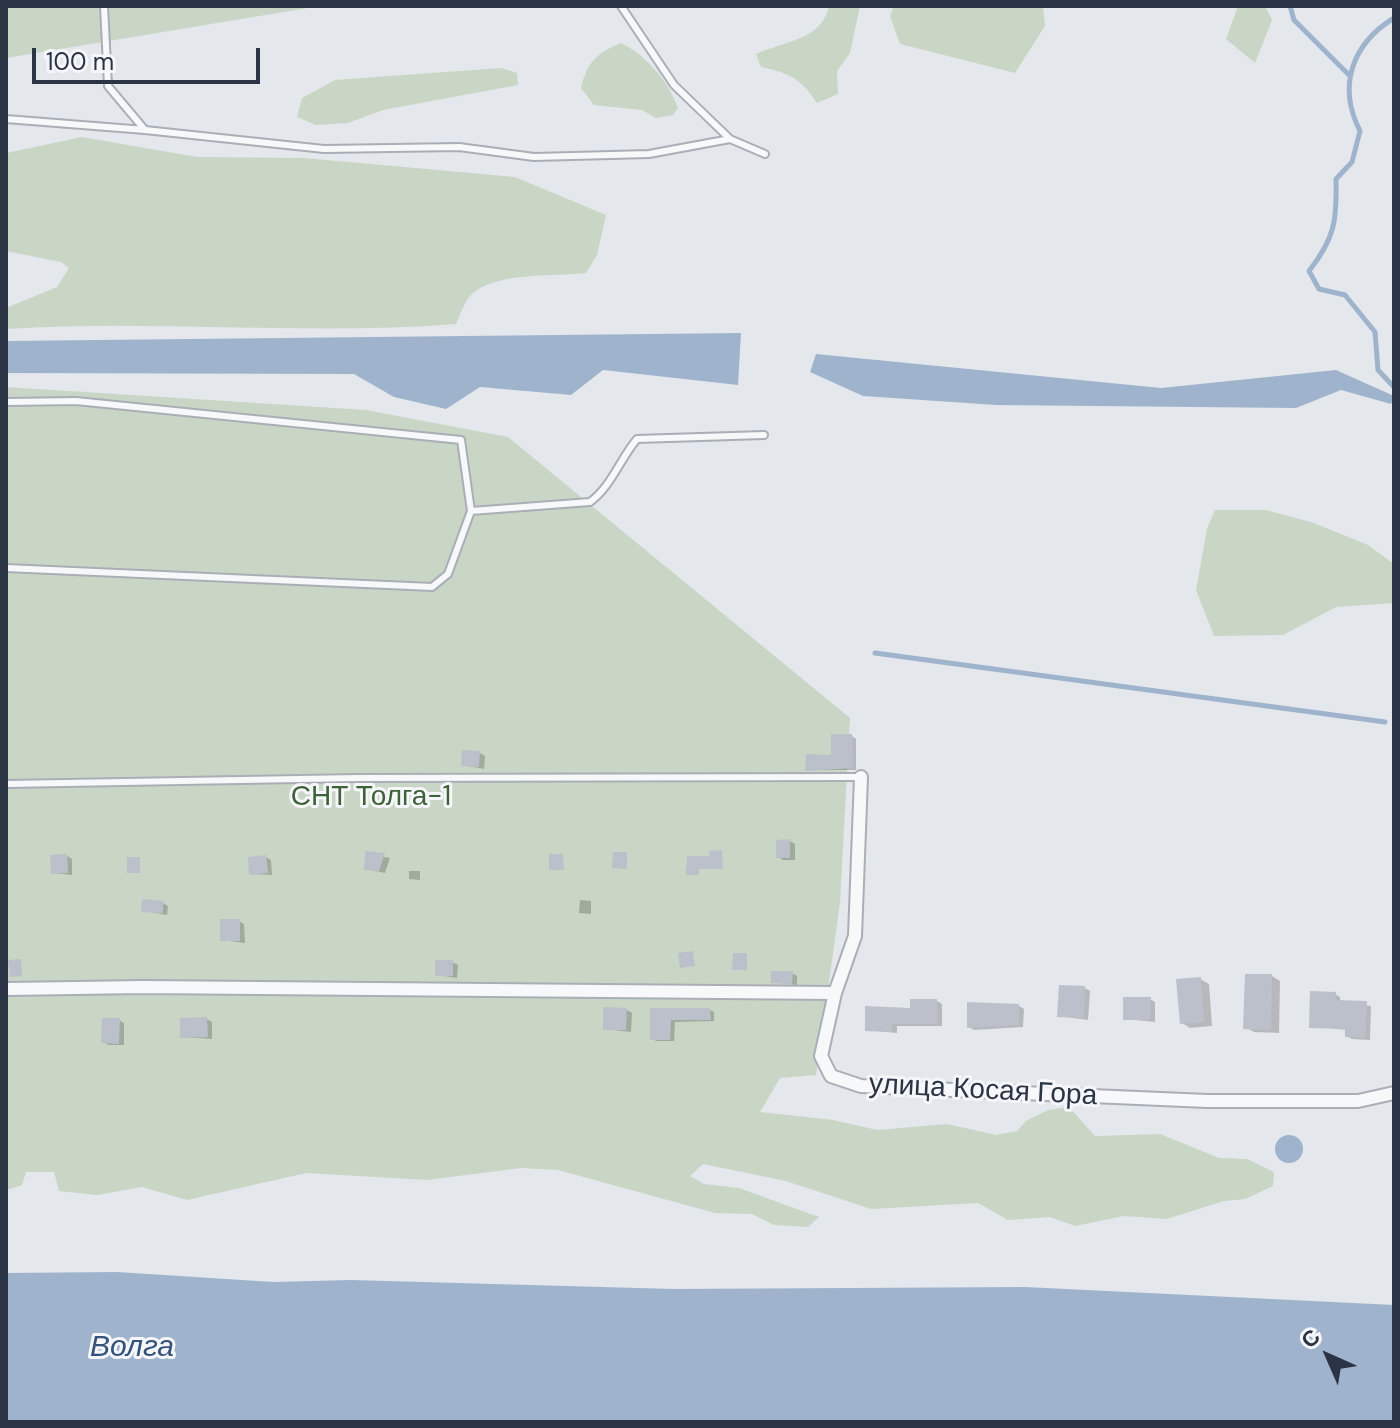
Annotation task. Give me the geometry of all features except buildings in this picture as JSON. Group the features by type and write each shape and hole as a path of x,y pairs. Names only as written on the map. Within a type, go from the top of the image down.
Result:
{"street":[{"name":"улица Косая Гора","path":"861,777 855,936 835,993 821,1056 831,1076 861,1086 1207,1101 1358,1101 1394,1093"},
{"path":"6,989 143,987 835,993"}],"lane":[{"path":"104,6 108,86 145,130"},
{"path":"621,6 674,85 730,139 765,154"},
{"path":"6,119 324,149 459,147 534,157 649,154 730,139"},
{"path":"6,402 76,401 461,440 471,511 448,574 432,587 6,568"},
{"path":"471,511 590,502 602,494 621,458 637,439 764,435"},
{"path":"6,784 358,778 861,777"}],"green space":[{"path":"6,6 320,6 6,58"},
{"path":"829,6 860,6 850,53 837,71 838,94 817,103 794,78 761,67 756,54 810,33 819,26"},
{"path":"894,6 1043,6 1045,26 1015,73 900,44 890,16"},
{"path":"1238,6 1265,6 1272,20 1255,63 1226,39"},
{"path":"621,43 648,62 663,79 678,108 673,115 656,118 642,110 594,105 581,88 594,60"},
{"path":"501,68 517,73 518,85 383,110 348,123 316,125 297,117 302,98 335,80"},
{"path":"82,137 197,157 304,158 515,177 606,215 597,255 586,273 493,282 470,296 456,324 343,328 62,326 6,329 6,308 57,287 69,268 61,262 6,251 6,153"},
{"name":"СНТ Толга-1","path":"6,387 366,410 508,437 850,718 840,903 816,1075 780,1078 760,1112 833,1120 877,1130 947,1124 996,1135 1017,1131 1026,1121 1048,1110 1069,1107 1095,1136 1160,1134 1219,1158 1247,1159 1274,1172 1273,1186 1245,1199 1224,1201 1167,1219 1124,1216 1075,1226 1050,1217 1008,1220 978,1203 871,1209 786,1181 703,1164 690,1176 704,1184 739,1188 819,1217 808,1227 774,1225 752,1214 715,1213 558,1170 521,1168 427,1180 306,1173 187,1200 142,1187 97,1195 59,1191 54,1172 26,1172 22,1185 7,1190"},
{"path":"1215,510 1266,510 1314,523 1368,545 1394,564 1394,603 1336,607 1283,635 1214,636 1196,590 1207,529"}],"water":[{"path":"741,333 738,385 603,370 571,395 480,387 446,409 394,397 354,374 6,373 6,341"},
{"path":"816,354 1161,388 1336,370 1394,396 1391,404 1341,390 1296,408 996,405 863,396 810,372"},
{"path":"1289,1135 1299,1139 1303,1149 1299,1159 1289,1163 1279,1159 1275,1149 1279,1139"},
{"name":"Волга","path":"117,1272 273,1282 351,1280 674,1289 1025,1287 1394,1305 1394,1422 6,1422 6,1273"}],"waterway":[{"path":"1290,6 1294,20 1348,74"},
{"path":"1394,18 1368,40 1353,67 1350,98 1360,131 1352,162 1336,179 1333,228 1309,271 1319,289 1345,295 1375,332 1378,370 1394,387"},
{"path":"875,653 1385,722"}]}
